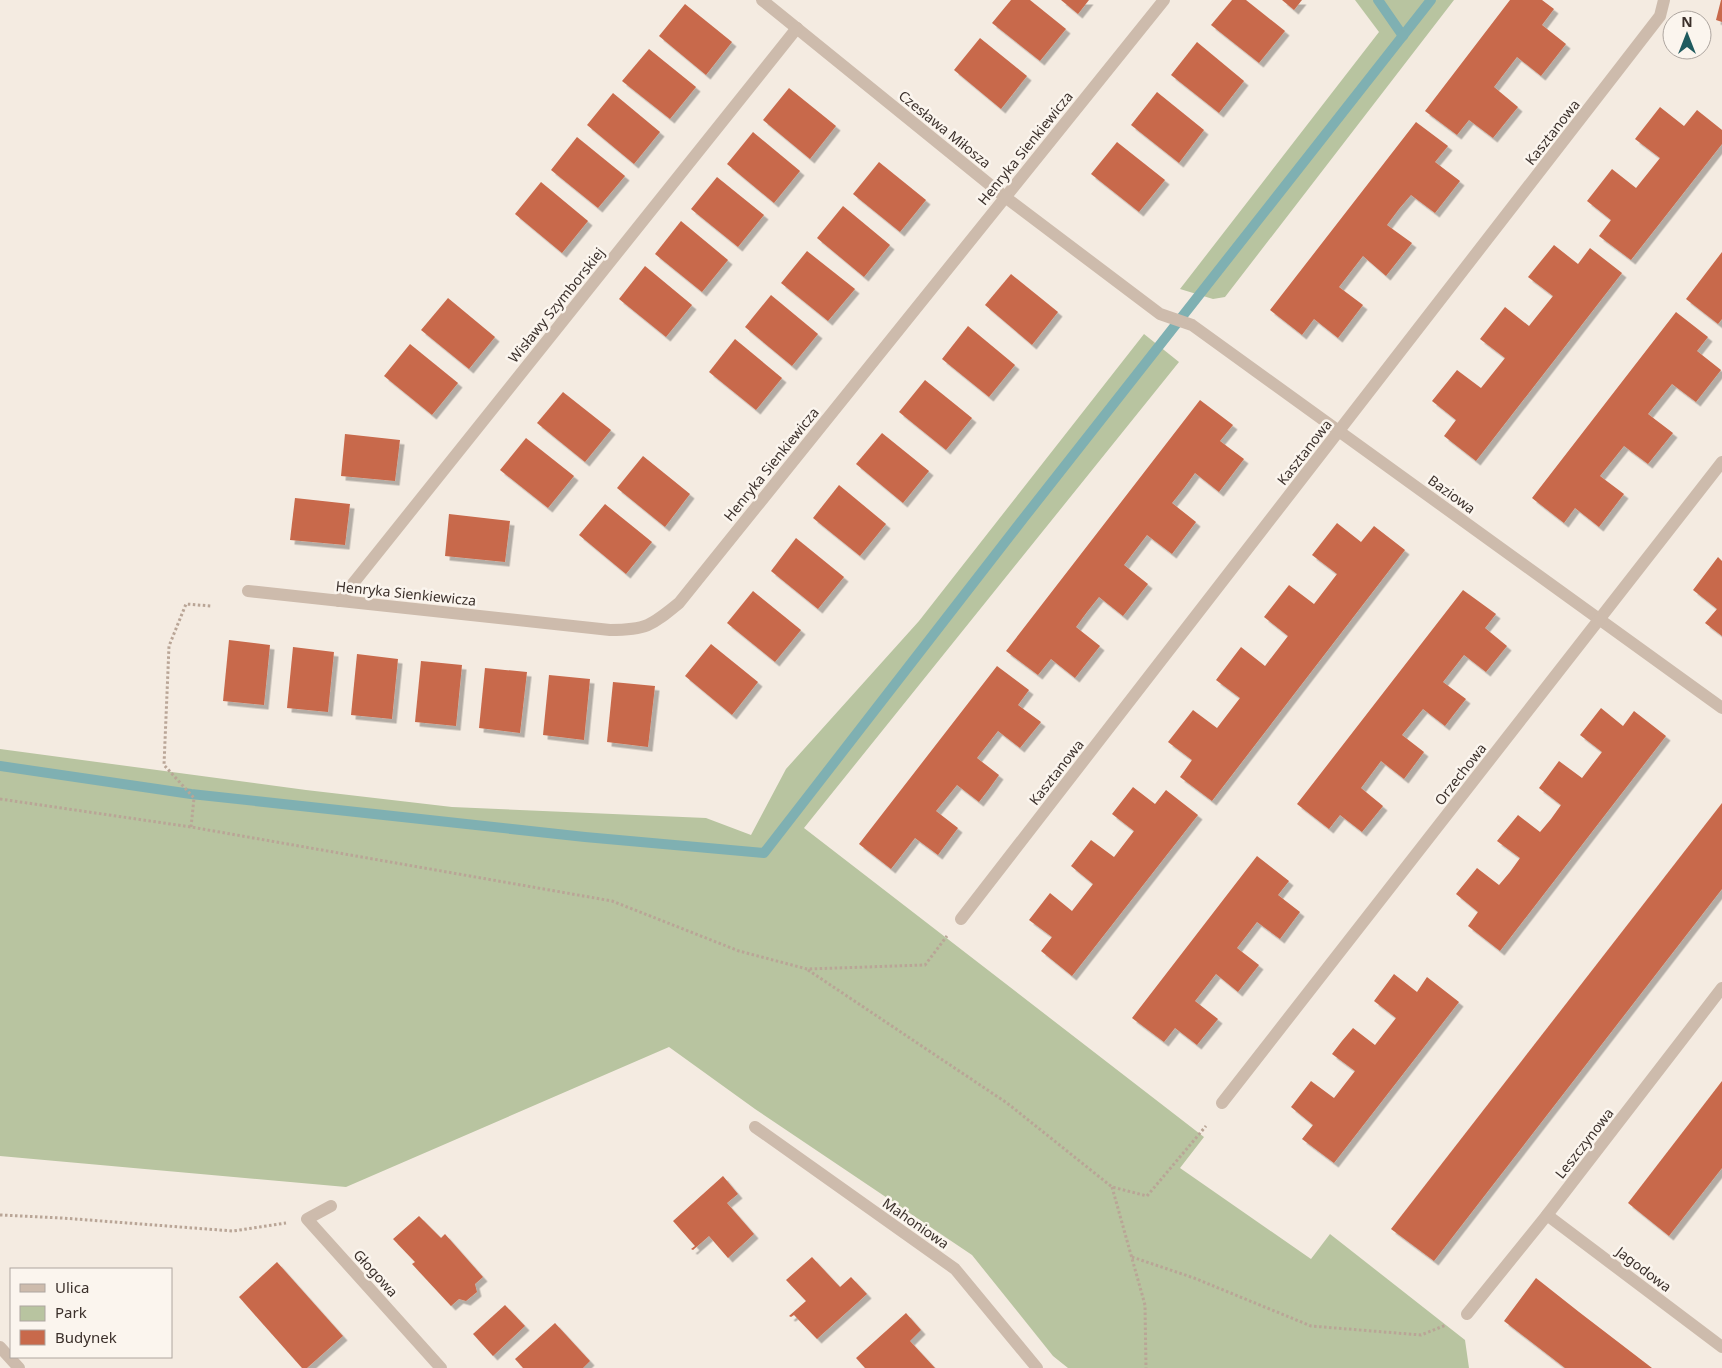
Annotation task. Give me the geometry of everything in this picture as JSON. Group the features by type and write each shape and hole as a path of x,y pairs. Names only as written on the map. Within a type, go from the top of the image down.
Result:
{"street":[{"name":"Czesława Miłosza","path":"762,0 1005,197 1160,314"},
{"name":"Henryka Sienkiewicza","path":"248,591 610,630 633,630 655,623 679,603 1164,0"},
{"name":"Kasztanowa","path":"961,919 1660,16 1664,0"},
{"name":"Wisławy Szymborskiej","path":"339,601 797,28"},
{"name":"Baziowa","path":"1160,314 1192,325 1722,708"},
{"name":"Orzechowa","path":"1222,1103 1722,462"},
{"name":"Leszczynowa","path":"1467,1314 1547,1215 1722,988"},
{"name":"Mahoniowa","path":"755,1126 955,1268 1037,1368"},
{"path":"307,1219 330,1206"},
{"name":"Jagodowa","path":"1547,1215 1722,1347"},
{"name":"Głogowa","path":"307,1219 441,1368"},
{"path":"0,1347 19,1368"}],"path":[{"path":"191,827 194,798 164,765 169,646 186,604 211,606"},
{"path":"0,799 191,827 612,900 739,951 807,969 925,965 949,934"},
{"path":"807,969 1007,1103 1112,1187 1147,1196 1206,1126"},
{"path":"1112,1187 1145,1305 1146,1368"},
{"path":"0,1215 233,1231 307,1219"},
{"path":"1132,1257 1194,1278 1311,1326 1421,1335 1467,1314"}],"green space":[{"path":"1355,0 1454,0 1225,297 1213,299 1180,289 1379,32"},
{"path":"1144,334 1179,362 804,828 1204,1137 1180,1168 1311,1259 1330,1234 1465,1340 1469,1368 1068,1368 1053,1356 972,1255 755,1109 669,1047 346,1187 0,1156 0,749 306,790 452,807 706,818 751,835 786,769 919,621"}],"building":[{"path":"1011,0 1030,0 1066,29 1040,61 992,23"},
{"path":"1061,0 1089,0 1078,14"},
{"path":"1232,0 1246,0 1285,31 1259,63 1211,25"},
{"path":"1282,0 1302,0 1294,10"},
{"path":"1510,0 1542,0 1554,9 1542,25 1566,44 1541,76 1517,57 1494,87 1518,107 1493,138 1469,120 1457,135 1425,111"},
{"path":"1722,0 1722,22 1716,20"},
{"path":"685,4 732,42 706,75 659,36"},
{"path":"980,38 1027,76 1001,109 954,70"},
{"path":"1197,42 1244,81 1219,113 1171,75"},
{"path":"649,49 696,87 670,119 622,81"},
{"path":"789,88 836,126 810,159 763,120"},
{"path":"1157,92 1204,130 1179,163 1131,125"},
{"path":"613,93 660,132 634,164 587,125"},
{"path":"1660,107 1684,126 1697,110 1722,130 1722,144 1631,260 1599,236 1611,220 1587,201 1612,169 1636,188 1660,158 1635,139"},
{"path":"1416,122 1448,146 1435,162 1460,181 1435,213 1411,195 1399,209 1387,225 1412,243 1386,276 1363,256 1339,287 1363,305 1338,338 1314,319 1302,335 1270,310"},
{"path":"753,132 800,171 774,203 727,164"},
{"path":"577,137 625,176 598,208 551,170"},
{"path":"1117,142 1165,180 1139,212 1091,174"},
{"path":"879,162 926,200 900,232 853,194"},
{"path":"717,177 764,215 738,247 691,209"},
{"path":"541,182 588,221 562,253 515,214"},
{"path":"843,206 890,245 864,277 817,238"},
{"path":"681,221 728,260 702,292 655,254"},
{"path":"1554,245 1578,264 1590,248 1622,273 1476,461 1444,436 1456,420 1432,401 1457,370 1481,388 1505,358 1480,339 1505,307 1529,326 1553,296 1528,277"},
{"path":"807,251 855,289 828,321 781,283"},
{"path":"1722,252 1722,319 1718,324 1686,299"},
{"path":"645,266 692,305 666,337 619,299"},
{"path":"1011,274 1058,312 1032,345 985,305"},
{"path":"771,295 818,334 792,366 745,327"},
{"path":"448,298 495,337 469,369 421,330"},
{"path":"1676,312 1708,337 1697,351 1721,370 1696,402 1672,384 1648,414 1673,433 1648,464 1624,446 1600,476 1624,494 1599,527 1575,508 1564,523 1532,498"},
{"path":"968,326 1015,365 989,397 942,359"},
{"path":"735,339 782,378 756,410 709,372"},
{"path":"410,344 458,383 432,415 384,376"},
{"path":"925,380 972,418 946,450 899,412"},
{"path":"563,392 611,430 585,462 537,423"},
{"path":"1200,400 1233,425 1220,441 1244,459 1219,492 1195,473 1172,503 1196,522 1172,554 1147,535 1124,565 1148,584 1123,616 1099,597 1087,612 1076,627 1100,646 1075,678 1051,659 1038,675 1006,651"},
{"path":"882,433 929,471 903,503 856,464"},
{"path":"345,434 400,440 395,481 341,476"},
{"path":"526,438 574,476 548,508 500,470"},
{"path":"643,456 690,494 665,527 617,488"},
{"path":"839,485 886,524 860,556 813,518"},
{"path":"295,498 350,504 345,545 290,540"},
{"path":"605,504 652,542 626,574 579,535"},
{"path":"449,514 510,521 505,562 445,556"},
{"path":"1337,523 1361,542 1374,526 1405,550 1212,801 1180,777 1192,760 1168,742 1193,710 1217,728 1240,698 1216,680 1241,647 1265,666 1288,636 1264,617 1289,585 1314,604 1337,574 1312,555"},
{"path":"796,538 844,577 818,609 771,571"},
{"path":"1718,557 1722,561 1722,636 1705,623 1717,609 1693,590"},
{"path":"1463,590 1496,614 1485,628 1507,646 1486,672 1464,655 1443,682 1466,699 1445,726 1423,709 1402,735 1424,752 1404,779 1381,761 1361,788 1383,806 1362,832 1340,815 1329,829 1297,804"},
{"path":"753,591 801,630 775,662 727,623"},
{"path":"229,640 270,645 264,705 223,701"},
{"path":"711,644 758,682 732,715 685,676"},
{"path":"293,647 334,652 328,712 287,708"},
{"path":"357,654 398,659 392,719 351,715"},
{"path":"421,661 462,665 456,726 415,722"},
{"path":"997,666 1029,690 1018,705 1041,722 1020,748 998,731 977,758 999,775 979,802 957,785 936,811 958,828 938,855 915,838 891,869 859,844"},
{"path":"485,668 527,672 520,733 479,728"},
{"path":"549,675 590,679 584,740 543,735"},
{"path":"613,682 655,686 648,747 607,742"},
{"path":"1601,708 1623,726 1634,711 1666,736 1500,951 1468,926 1478,912 1456,894 1477,868 1499,885 1510,872 1520,858 1497,841 1518,815 1540,832 1551,819 1561,805 1539,788 1559,761 1582,778 1602,752 1580,735"},
{"path":"1133,787 1155,804 1166,790 1198,815 1072,976 1041,951 1052,937 1029,920 1050,893 1072,911 1093,884 1071,866 1091,840 1114,857 1134,831 1112,814"},
{"path":"1722,803 1722,889 1434,1261 1391,1229"},
{"path":"1257,856 1289,881 1278,895 1300,912 1280,939 1257,922 1237,948 1259,965 1238,992 1216,974 1195,1001 1218,1019 1197,1045 1175,1028 1164,1042 1132,1018"},
{"path":"1394,974 1417,992 1427,977 1459,1002 1334,1163 1302,1139 1313,1125 1291,1107 1311,1081 1334,1098 1355,1071 1332,1054 1353,1028 1375,1045 1396,1018 1374,1001"},
{"path":"1722,1081 1722,1168 1669,1236 1628,1203"},
{"path":"723,1176 738,1194 727,1203 754,1234 728,1258 709,1236 693,1250 691,1249 695,1246 673,1221"},
{"path":"419,1216 441,1238 445,1234 483,1277 475,1284 477,1292 466,1301 459,1299 451,1306 412,1264 415,1262 393,1239"},
{"path":"812,1257 840,1287 851,1277 867,1294 817,1339 794,1315 789,1316 806,1301 786,1280"},
{"path":"277,1262 343,1336 307,1368 302,1368 239,1297"},
{"path":"1536,1278 1652,1368 1565,1368 1504,1321"},
{"path":"505,1305 525,1326 493,1356 473,1334"},
{"path":"906,1313 921,1330 910,1341 935,1368 865,1368 856,1358"},
{"path":"555,1323 590,1361 583,1368 523,1368 515,1359"}],"waterway":[{"path":"1378,0 1403,36"},
{"path":"0,766 191,794 585,837 764,853 1023,519 1431,0"}]}
